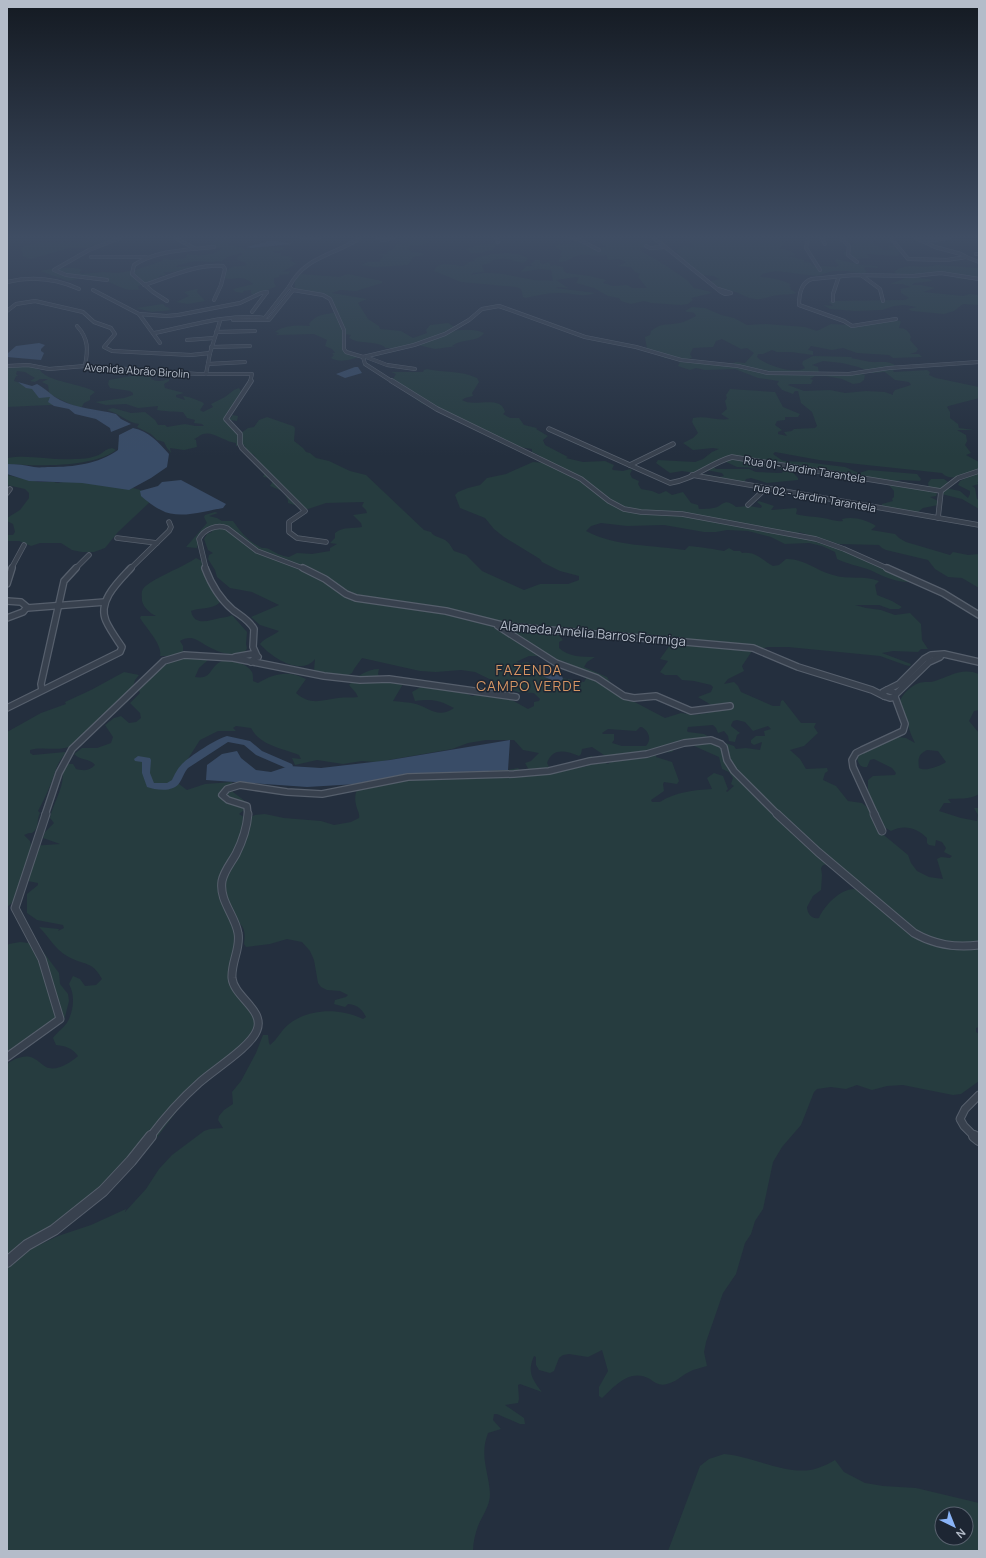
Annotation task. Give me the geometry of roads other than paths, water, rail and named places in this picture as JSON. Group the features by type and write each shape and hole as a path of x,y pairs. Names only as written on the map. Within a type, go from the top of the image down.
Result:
{"street":[{"path":"77,311 83,312 91,320 111,328 115,334 104,347 107,350 118,352 191,355 210,353"},
{"path":"133,311 139,314 166,316 200,311"},
{"path":"265,317 270,311"},
{"path":"154,334 212,322 256,319 273,316 277,311"},
{"path":"335,311 344,330 342,345 346,352 388,365 415,369"},
{"path":"364,357 390,349 414,345 445,334 480,311"},
{"path":"512,311 585,337 636,347 685,361 738,366 768,372 849,374 885,368 979,362"},
{"path":"812,311 844,321 853,326 896,319"},
{"path":"139,314 160,343"},
{"path":"206,374 211,347 219,321"},
{"path":"77,326 87,337 88,354 85,366"},
{"path":"216,332 255,331"},
{"path":"187,340 214,338"},
{"path":"211,347 250,346"},
{"path":"364,357 365,364 437,409 582,479 609,501 624,509 641,512 682,514 816,539 844,549 947,594 979,615"},
{"path":"208,364 246,362"},
{"name":"Avenida Abrão Birolin","path":"7,366 28,365 49,369 85,366 206,374 252,374 249,385 226,419 240,434 240,444 242,448 305,511 304,514 288,522 289,532 297,538 326,542"},
{"path":"550,429 630,465 673,444"},
{"name":"Rua 01- Jardim Tarantela","path":"630,465 662,481 673,483 692,476 725,459 737,457 941,491"},
{"path":"979,471 958,477 941,491 938,518 979,525"},
{"name":"rua 02 - Jardim Tarantela","path":"692,476 938,518"},
{"path":"7,494 10,489"},
{"path":"748,505 758,493 765,489"},
{"path":"7,708 117,655 121,651 122,647 105,619 103,612 105,602 111,592 170,530 169,522"},
{"name":"Alameda Amélia Barros Formiga","path":"256,656 253,648 256,635 252,625 226,604 208,579 199,539 204,532 214,528 224,526 255,550 289,562 322,577 351,596 367,600 446,610 495,624 516,627 753,648 816,673 872,690 886,693 893,691 896,695"},
{"path":"117,538 157,543"},
{"path":"7,584 12,567 24,545"},
{"path":"42,690 41,684 64,581 89,555"},
{"path":"7,601 21,602 26,605 27,608"},
{"path":"7,618 23,612 27,608 105,602"},
{"path":"495,624 556,663 597,678 624,696 634,698 656,696 691,711 730,706"},
{"path":"242,660 253,648"},
{"path":"233,658 252,654 269,664"},
{"path":"882,831 852,762 853,758 860,751 903,732 905,724 898,709 886,693 896,687 924,659 931,655 944,654 979,662"},
{"path":"7,1058 60,1020 42,959 15,908 59,773 72,749 164,661 184,655 233,658 348,680 389,679 516,697"},
{"path":"251,662 256,656"},
{"path":"898,709 896,695 932,659 946,657 979,665"},
{"path":"7,1262 27,1245 54,1230 103,1191 131,1160 168,1113 199,1083 240,1050 258,1029 258,1017 234,986 232,980 232,969 239,940 238,932 222,891 222,883 225,874 244,837 248,814 247,806 228,800 222,795 224,791 233,786 240,785 300,793 322,794 408,777 514,774 549,771 590,761 647,754 684,743 711,740 721,744 724,747 727,760 734,771 784,821 818,852 914,933 926,941 945,947 979,945"},
{"path":"979,1095 965,1109 960,1119 964,1126 979,1140"}],"water":[{"path":"39,343 45,345 41,349 44,353 41,360 7,357 7,354 16,346"},
{"path":"358,367 362,373 345,378 336,374"},
{"path":"18,382 32,386 37,384 67,403 116,414 121,419 131,424 111,432 110,428 96,419 75,414 69,409 54,406 48,402 50,397 39,398 32,389 26,388"},
{"path":"133,428 149,434 169,454 167,467 129,490 82,483 29,481 7,474 7,464 38,467 59,467 94,462 118,450 119,435"},
{"path":"181,480 226,504 223,508 183,515 168,513 158,509 141,496 140,491 158,486 162,482"},
{"path":"538,671 562,676 563,679 559,683 535,673"},
{"path":"510,740 508,770 405,775 357,784 307,787 206,780 207,765 222,754 237,751 241,758 256,770 271,772 289,766 321,768 390,760"}],"waterway":[{"path":"138,759 147,760 146,773 150,785 161,787 176,782 180,772 185,766 227,739 247,743 259,753 289,766"}],"district":[{"name":"FAZENDA CAMPO VERDE","path":"529,678"}]}
